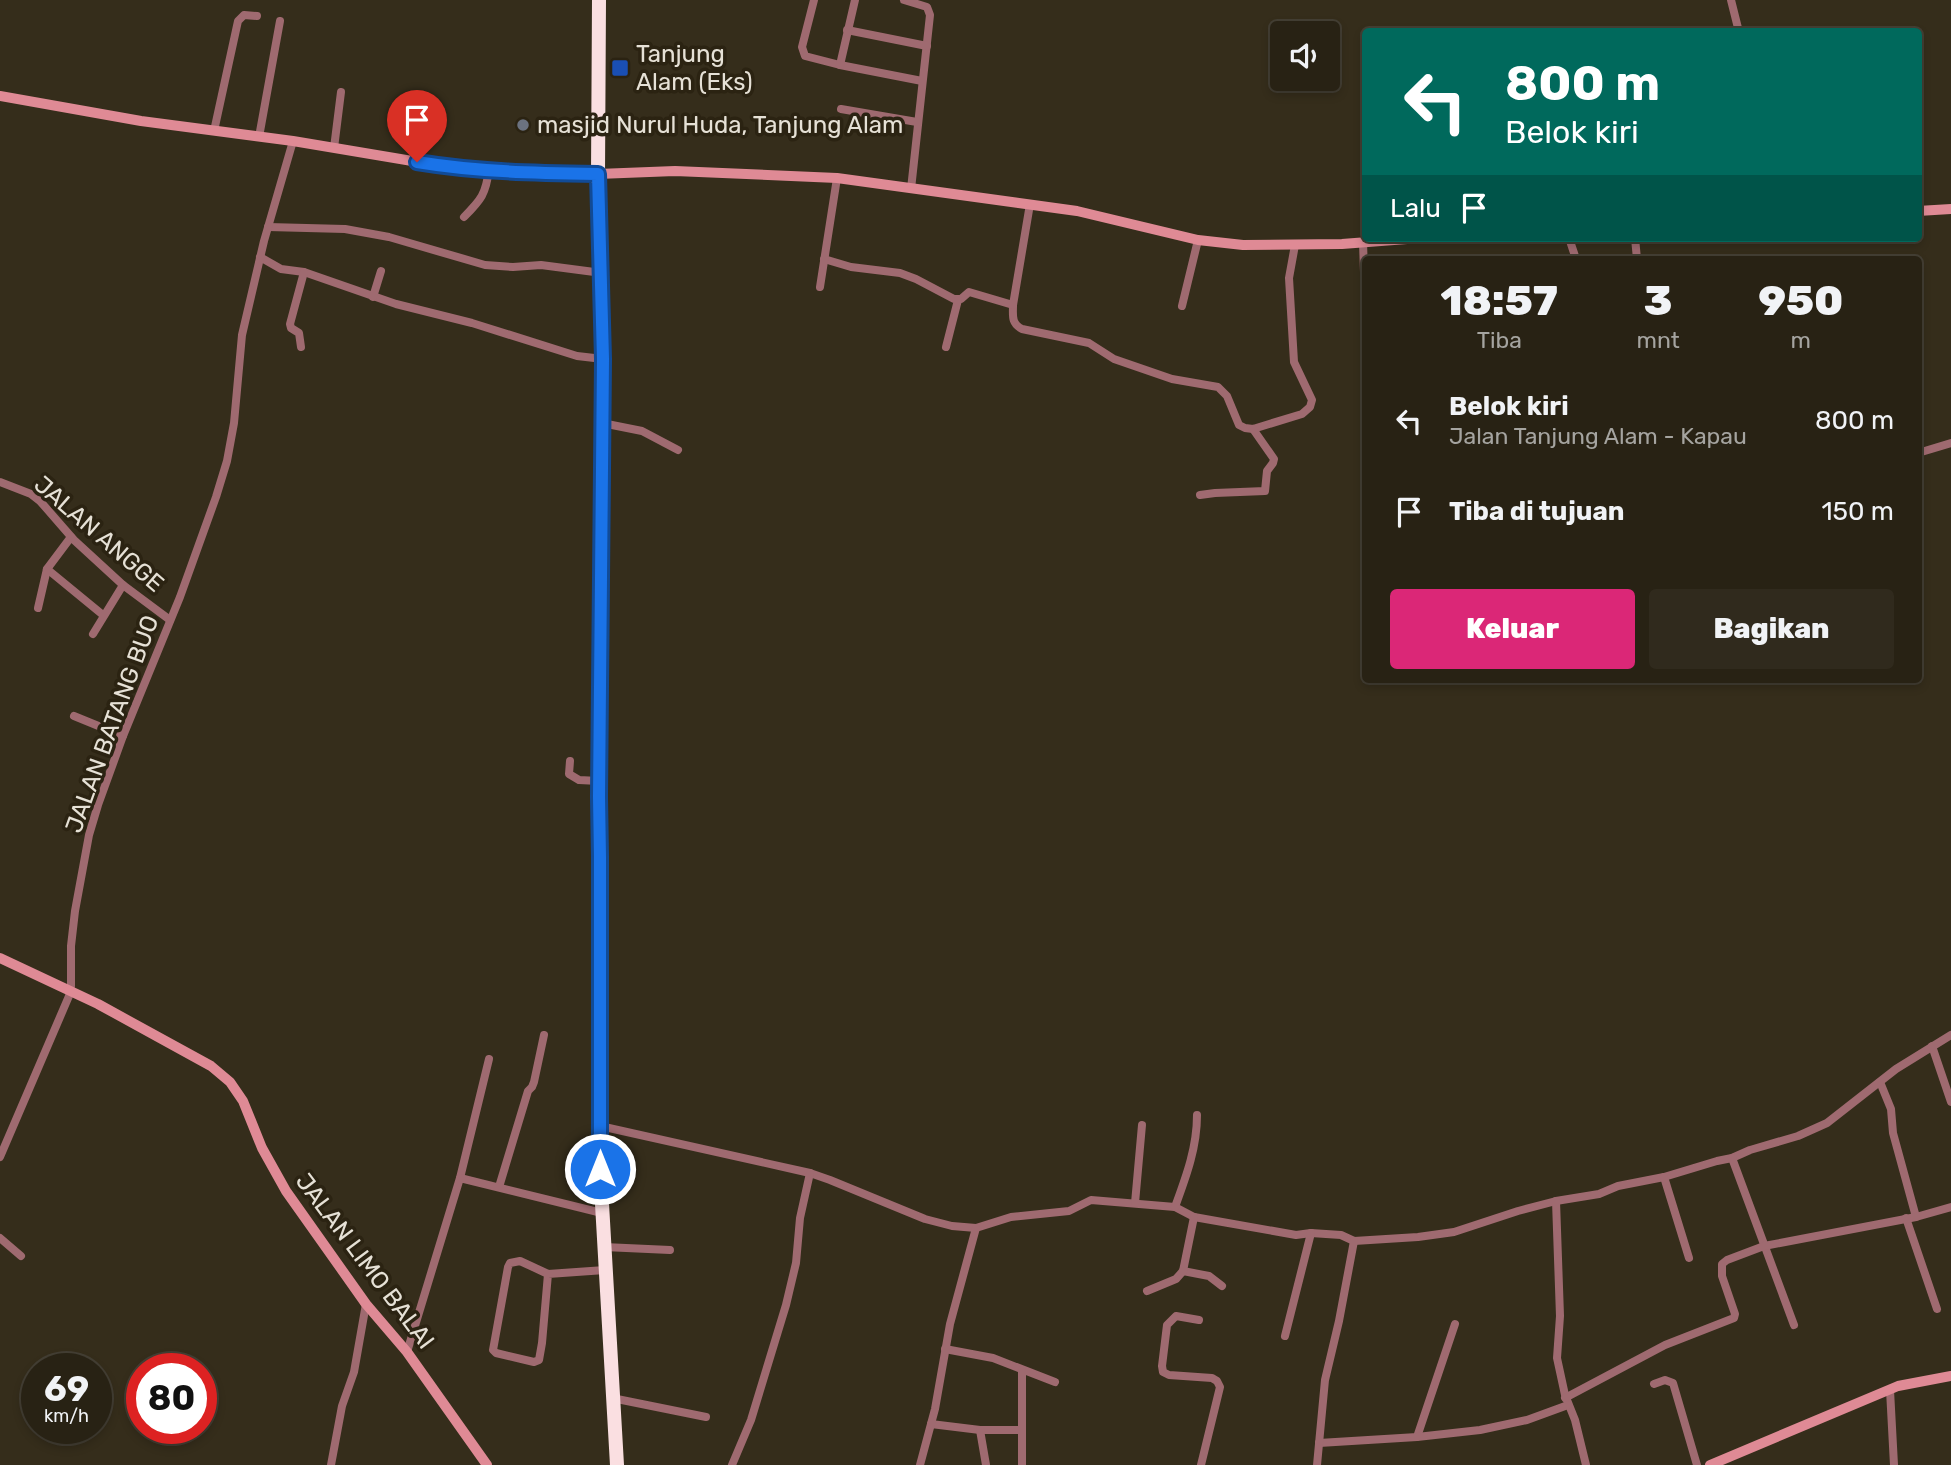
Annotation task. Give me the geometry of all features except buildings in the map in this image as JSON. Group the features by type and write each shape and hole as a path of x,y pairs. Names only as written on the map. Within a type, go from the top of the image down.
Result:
{"highway":[{"path":"599,0 598,174 603,359 599,782 600,1126 602,1213 617,1465"}],"street":[{"path":"814,0 802,47 809,58 922,82"},
{"path":"840,65 855,0"},
{"path":"904,0 923,5 929,9 930,15 911,189"},
{"path":"1731,0 1739,28"},
{"path":"214,131 238,21 244,15 257,16"},
{"path":"259,137 280,21"},
{"path":"847,30 927,46"},
{"path":"334,148 341,92"},
{"path":"0,96 141,121 293,141 436,165 598,174 675,171 837,178 1077,211 1198,240 1295,245 1363,242 1363,256"},
{"path":"841,109 917,122"},
{"name":"JALAN BATANG BUO","path":"71,991 71,946 75,911 89,835 97,805 123,736 180,597 227,461 234,423 242,335 260,257 293,141"},
{"path":"464,217 482,198 489,169"},
{"path":"820,287 837,178"},
{"path":"1030,204 1013,305 1013,321 1016,326 1089,344 1114,359 1172,379 1218,387 1227,396 1239,425 1253,429 1302,414 1310,407 1312,400 1294,362 1289,285 1295,245"},
{"path":"1922,211 1951,209"},
{"path":"268,227 345,229 388,237 485,265 541,265 602,273"},
{"path":"1182,306 1198,240"},
{"path":"260,257 281,269 304,272 396,304 484,326 577,356 603,359"},
{"path":"824,259 851,267 900,273 958,300"},
{"path":"373,297 381,271"},
{"path":"301,347 299,334 290,324 304,272"},
{"path":"946,347 958,300 969,292 1013,305"},
{"path":"602,423 642,431 678,450"},
{"path":"1200,495 1265,491 1266,471 1274,459 1253,429"},
{"path":"1922,452 1951,443"},
{"name":"JALAN ANGGE","path":"0,482 31,494 40,501 71,537 123,585 170,620"},
{"path":"38,608 47,569 71,537"},
{"path":"47,569 103,615"},
{"path":"93,634 123,585"},
{"path":"74,716 123,736"},
{"path":"570,761 569,774 573,778 599,782"},
{"name":"JALAN LIMO BALAI","path":"0,958 71,991 211,1066 230,1082 243,1101 276,1175 366,1304 407,1352 487,1465"},
{"path":"0,1157 71,991"},
{"path":"499,1187 528,1091 534,1082 544,1035"},
{"path":"600,1126 810,1173 949,1226 975,1228 1011,1217 1069,1211 1091,1200 1175,1207 1194,1217 1296,1235 1341,1235 1354,1241 1418,1237 1454,1232 1556,1201 1599,1194 1618,1186 1664,1177 1798,1136 1819,1127 1896,1069 1951,1035"},
{"path":"1932,1046 1951,1102"},
{"path":"407,1352 460,1178 489,1059"},
{"path":"1880,1082 1891,1109 1893,1133 1916,1217"},
{"path":"1175,1207 1191,1161 1197,1132 1197,1115"},
{"path":"1135,1203 1142,1125"},
{"path":"1732,1158 1794,1325"},
{"path":"732,1465 751,1420 786,1305 796,1263 800,1218 810,1173"},
{"path":"1664,1177 1689,1258"},
{"path":"460,1178 602,1213"},
{"path":"1556,1201 1560,1316 1557,1358 1586,1465"},
{"path":"1319,1443 1417,1437 1480,1430 1527,1420 1567,1401 1665,1345 1734,1318 1722,1276 1722,1264 1764,1246 1916,1217 1951,1207"},
{"path":"1147,1291 1176,1279 1183,1271 1194,1217"},
{"path":"1906,1217 1937,1309"},
{"path":"920,1465 935,1409 950,1324 975,1228"},
{"path":"1285,1336 1311,1233"},
{"path":"0,1238 21,1256"},
{"path":"1317,1465 1325,1380 1354,1241"},
{"path":"604,1247 670,1250"},
{"path":"548,1274 539,1360 534,1362 496,1353 493,1350 510,1263 520,1261 548,1274 606,1270"},
{"path":"1183,1271 1209,1276 1222,1286"},
{"path":"331,1465 342,1406 354,1372 366,1304"},
{"path":"1199,1320 1176,1316 1167,1325 1162,1366 1163,1372 1169,1375 1212,1378 1220,1387 1201,1465"},
{"path":"1417,1437 1455,1324"},
{"path":"945,1349 993,1358 1055,1382"},
{"path":"1021,1465 1022,1370"},
{"path":"1718,1464 1898,1386 1951,1376"},
{"path":"1654,1384 1665,1380 1673,1383 1697,1465"},
{"path":"1889,1390 1894,1465"},
{"path":"612,1398 706,1418"},
{"path":"931,1424 980,1430 1022,1430"},
{"path":"980,1430 986,1465"}],"place":[{"name":"Tanjung Alam (Eks)","path":"620,68"},
{"name":"masjid Nurul Huda, Tanjung Alam","path":"523,125"}],"route":[{"path":"417,162 542,173 598,174 603,359 599,797 600,1169"}]}
